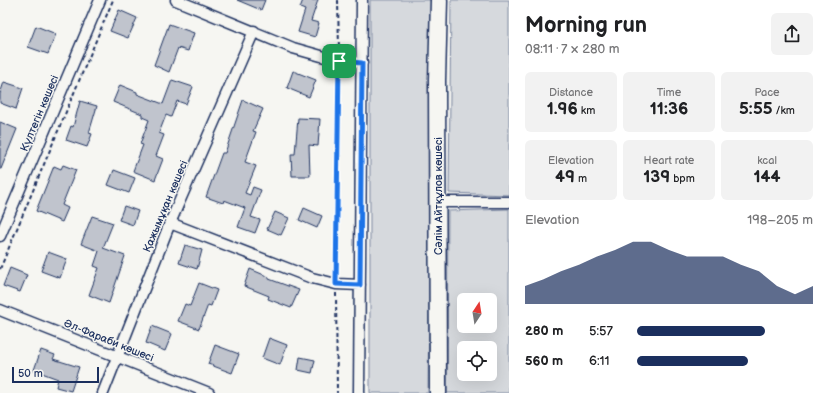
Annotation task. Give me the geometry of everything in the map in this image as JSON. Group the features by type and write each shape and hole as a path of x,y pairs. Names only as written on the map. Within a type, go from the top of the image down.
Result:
{"highway":[{"name":"Сәлім Айтқұлов көшесі","path":"438,393 437,80 439,0"}],"street":[{"name":"Күлтегін көшесі","path":"0,236 100,0"},
{"path":"176,0 294,48 339,61 362,63"},
{"path":"359,393 362,0"},
{"name":"Қажымұқан көшесі","path":"103,393 170,222 254,31"},
{"path":"438,202 509,202"},
{"path":"170,222 312,278 336,284 360,285"},
{"name":"Әл-Фараби көшесі","path":"0,310 209,393"}],"path":[{"path":"0,269 113,0"},
{"path":"337,393 336,284 339,61 338,0"}],"shaded area":[{"path":"370,0 432,0 428,393 370,393"},
{"path":"451,0 509,0 509,195 449,193"},
{"path":"509,209 509,393 447,393 448,211"}],"building":[{"path":"237,0 265,0 261,10"},
{"path":"303,0 318,0 311,21 319,23 315,37 298,32 305,10 300,8"},
{"path":"119,10 137,18 128,38 110,31"},
{"path":"169,24 194,33 188,51 178,48 169,72 154,65"},
{"path":"36,26 56,34 48,54 28,47"},
{"path":"293,71 316,80 309,97 287,88"},
{"path":"172,80 193,87 186,104 177,101 171,117 166,115 159,133 164,135 156,156 163,159 155,180 133,171 143,145 140,144 149,120 142,117 142,114 113,102 120,85 137,92 137,94 163,104"},
{"path":"4,82 23,88 16,109 0,103 0,94"},
{"path":"243,100 263,109 253,131 256,132 245,162 256,166 245,193 250,195 253,187 261,190 251,217 260,220 255,233 238,227 245,208 224,200 223,203 206,197 222,153 225,153"},
{"path":"80,101 97,106 89,133 92,134 87,147 66,140 71,126 73,127"},
{"path":"298,118 320,119 318,146 309,145 310,176 292,176 291,154 295,154"},
{"path":"0,122 17,129 1,169 0,169"},
{"path":"63,165 76,170 62,205 68,208 62,222 36,211 54,166 61,169"},
{"path":"114,170 135,178 129,193 108,185"},
{"path":"124,206 138,211 133,225 119,220"},
{"path":"304,208 322,216 317,228 299,220"},
{"path":"275,212 289,218 281,235 267,229"},
{"path":"92,216 113,223 103,248 125,256 109,303 89,295 99,268 94,266 99,251 81,244"},
{"path":"185,245 202,250 197,269 179,263"},
{"path":"48,252 67,259 60,278 41,271"},
{"path":"10,268 27,275 20,292 3,286"},
{"path":"250,269 269,277 269,279 299,290 291,308 268,299 269,296 244,286"},
{"path":"199,283 217,290 211,306 208,305 199,329 178,321 185,304 190,306"},
{"path":"152,326 172,334 165,351 146,343"},
{"path":"269,338 287,345 280,365 262,358"},
{"path":"215,345 239,354 232,373 208,364"},
{"path":"41,350 55,355 53,359 79,367 71,391 56,387 58,379 34,370"},
{"path":"300,357 315,360 312,373 298,370"}],"route":[{"path":"339,61 362,63 360,285 336,284 339,61"}]}
